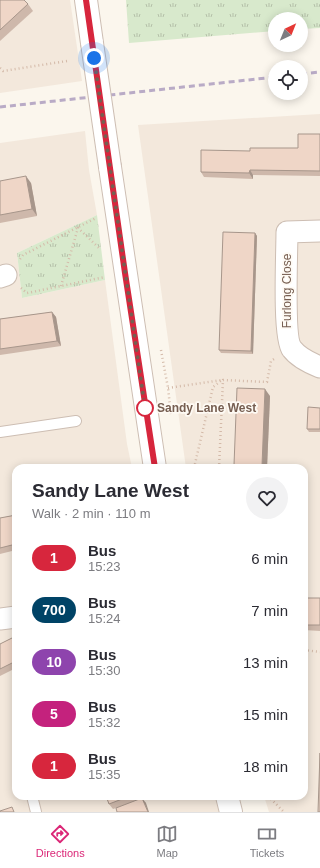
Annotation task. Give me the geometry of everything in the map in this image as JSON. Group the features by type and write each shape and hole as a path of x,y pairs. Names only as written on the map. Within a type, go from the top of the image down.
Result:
{"street":[{"path":"86,0 125,273 154,464"},
{"name":"Furlong Close","path":"291,348 287,329 287,232 320,231"},
{"path":"291,348 308,362 320,367"},
{"path":"0,619 12,617"},
{"path":"228,800 231,812"}],"lane":[{"path":"0,432 76,421"},
{"path":"33,800 36,812"}],"path":[{"path":"0,68 2,71 67,61"},
{"path":"78,228 125,273"},
{"path":"78,228 23,255 3,276 27,293 125,273"},
{"path":"61,286 78,228"},
{"path":"143,391 223,380 267,382 271,361 291,348"},
{"path":"195,464 214,387 223,380"},
{"path":"219,464 223,380"},
{"path":"308,650 320,652"},
{"path":"272,800 284,812"}],"shaded area":[{"path":"0,0 70,0 82,81 0,93"},
{"path":"320,114 320,812 269,812 265,800 308,800 308,464 185,464 138,125"},
{"path":"85,131 89,170 97,215 17,253 22,298 105,280 127,444 131,464 12,464 12,800 219,800 223,812 0,812 0,143"}],"green space":[{"path":"126,0 320,0 320,28 308,29 308,12 268,12 268,32 129,43"},
{"path":"97,215 105,280 22,298 17,253"}],"building":[{"path":"0,0 24,0 28,4 0,30"},
{"path":"298,134 320,134 320,171 250,170 249,173 201,172 201,150 250,151 250,148 298,148"},
{"path":"26,176 32,209 0,215 0,181"},
{"path":"223,232 255,233 251,351 219,350"},
{"path":"52,312 57,341 0,349 0,319"},
{"path":"237,388 265,389 262,464 234,464"},
{"path":"308,407 320,408 320,429 307,429"},
{"path":"12,516 12,545 0,548 0,518"},
{"path":"308,598 320,598 320,625 308,625"},
{"path":"12,638 12,663 0,669 0,644"},
{"path":"320,753 320,812 318,812"},
{"path":"108,800 120,800 109,804"},
{"path":"137,800 143,800 148,812 117,812 116,808"},
{"path":"12,807 14,812 0,812 0,811"}],"railway":[{"path":"308,73 320,72"},
{"path":"0,107 268,78"}],"bus line":[{"name":"1","path":"86,0 125,273 154,464"}],"place":[{"name":"Sandy Lane West","path":"145,408"}],"route":[{"path":"94,58 145,408"}]}
